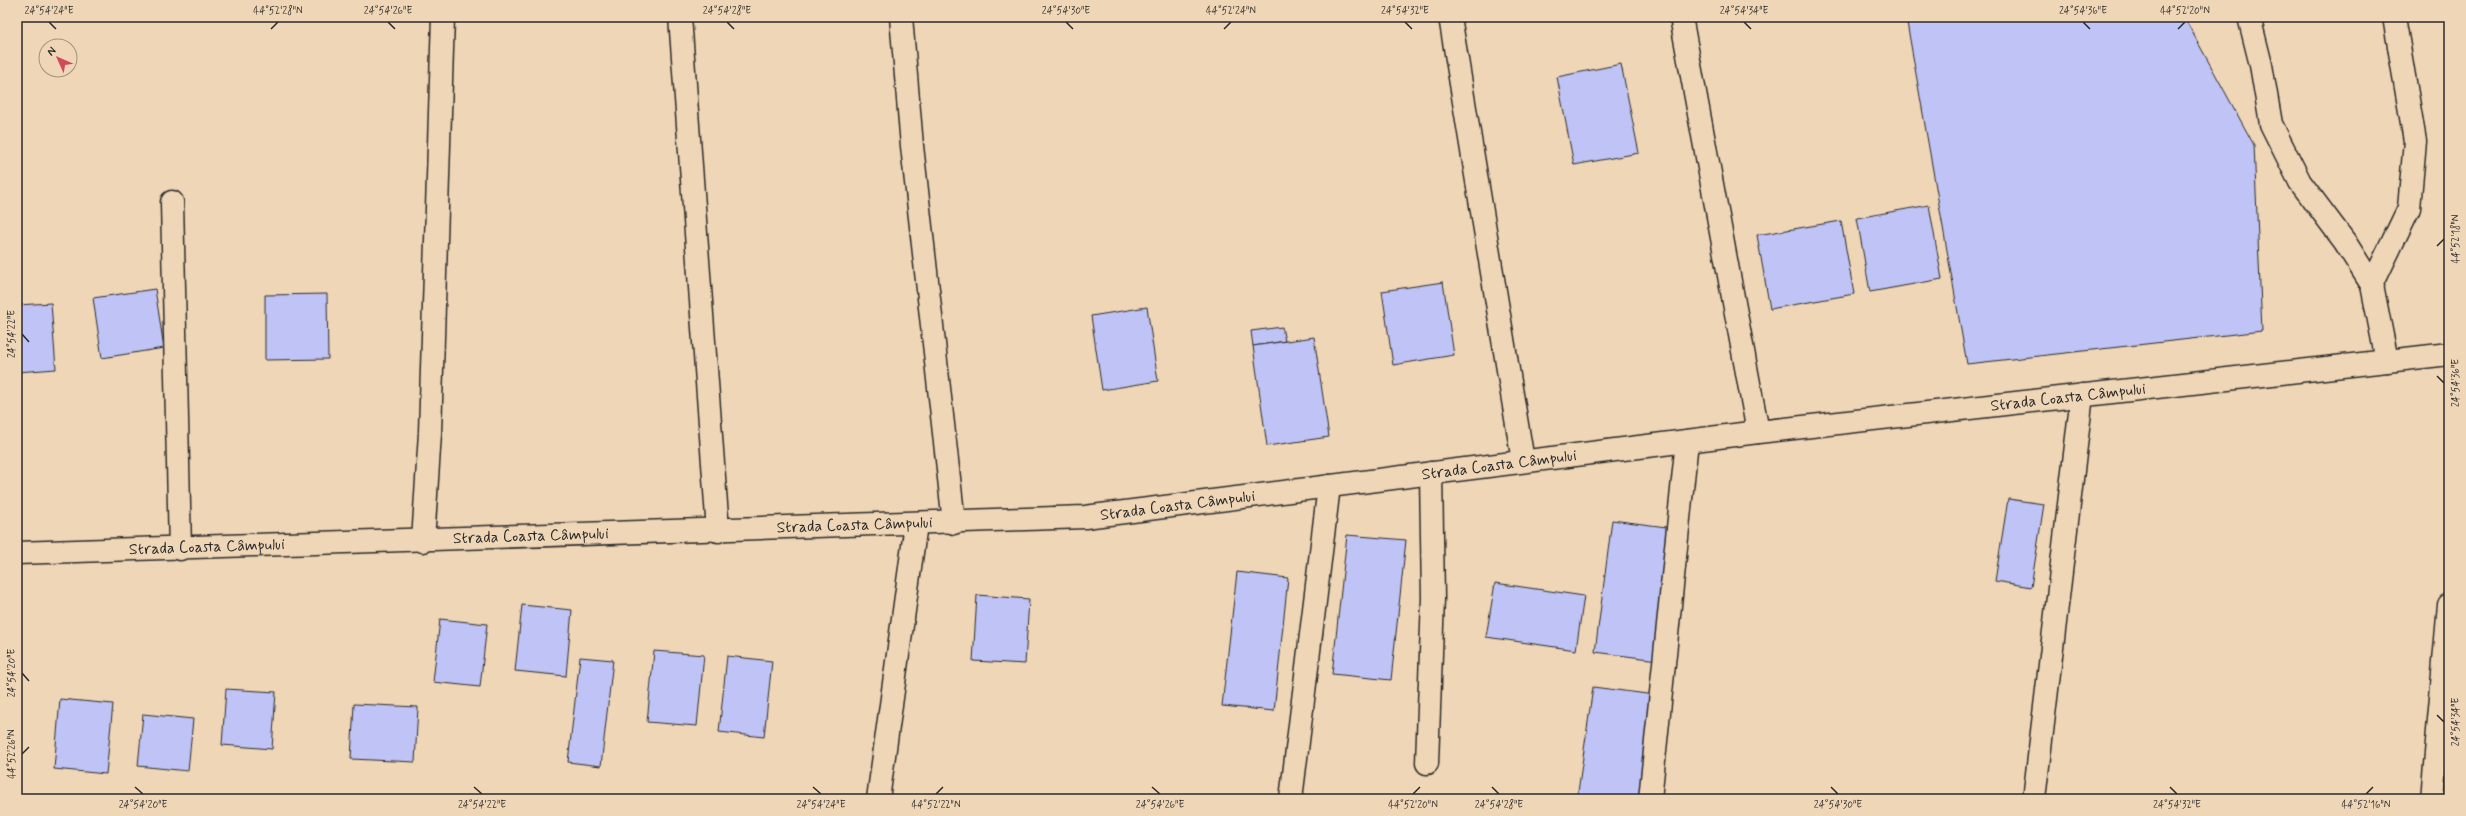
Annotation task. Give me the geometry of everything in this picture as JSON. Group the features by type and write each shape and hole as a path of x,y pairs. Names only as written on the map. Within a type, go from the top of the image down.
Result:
{"street":[{"path":"423,541 430,433 443,17"},
{"path":"680,17 718,531"},
{"path":"901,17 912,146 954,523"},
{"path":"1450,17 1523,461"},
{"path":"1681,17 1758,432"},
{"path":"2249,17 2261,65 2272,124 2300,182 2345,242 2372,285 2387,360"},
{"path":"2372,285 2409,208 2416,141 2394,17"},
{"path":"172,202 180,549"},
{"name":"Strada Coasta Câmpului","path":"17,553 423,541 954,523 1085,517 1758,432 2449,354"},
{"path":"2034,799 2082,395"},
{"path":"1650,799 1687,441"},
{"path":"1428,763 1433,598 1431,473"},
{"path":"1291,799 1329,486"},
{"path":"878,799 916,524"},
{"path":"2432,799 2449,605"}],"building":[{"path":"1906,17 2184,17 2254,145 2262,331 1967,364"},
{"path":"1621,64 1639,153 1574,165 1557,77"},
{"path":"1929,205 1942,279 1870,292 1857,218"},
{"path":"1841,221 1854,294 1770,309 1757,235"},
{"path":"1443,282 1454,355 1393,365 1382,291"},
{"path":"155,289 164,348 102,358 93,298"},
{"path":"327,294 328,359 265,360 265,295"},
{"path":"51,303 56,369 17,372 17,305"},
{"path":"1147,307 1158,381 1102,390 1091,316"},
{"path":"1282,327 1285,341 1253,346 1251,331"},
{"path":"1314,337 1329,437 1267,446 1253,346"},
{"path":"2008,499 2044,504 2031,587 1995,581"},
{"path":"1612,520 1674,528 1658,660 1595,652"},
{"path":"1347,535 1406,540 1391,680 1332,674"},
{"path":"1237,572 1288,578 1274,711 1222,706"},
{"path":"1495,583 1584,596 1576,650 1486,637"},
{"path":"977,595 1029,599 1025,664 973,661"},
{"path":"522,605 572,610 566,676 515,671"},
{"path":"440,619 487,624 480,687 433,682"},
{"path":"654,651 704,655 697,726 647,722"},
{"path":"727,656 772,661 764,737 719,732"},
{"path":"580,657 613,660 601,766 568,762"},
{"path":"1593,687 1655,695 1641,799 1577,799"},
{"path":"226,689 276,692 272,749 222,745"},
{"path":"60,699 113,704 106,774 54,769"},
{"path":"354,704 418,707 415,762 351,759"},
{"path":"143,714 193,719 188,771 138,766"}]}
